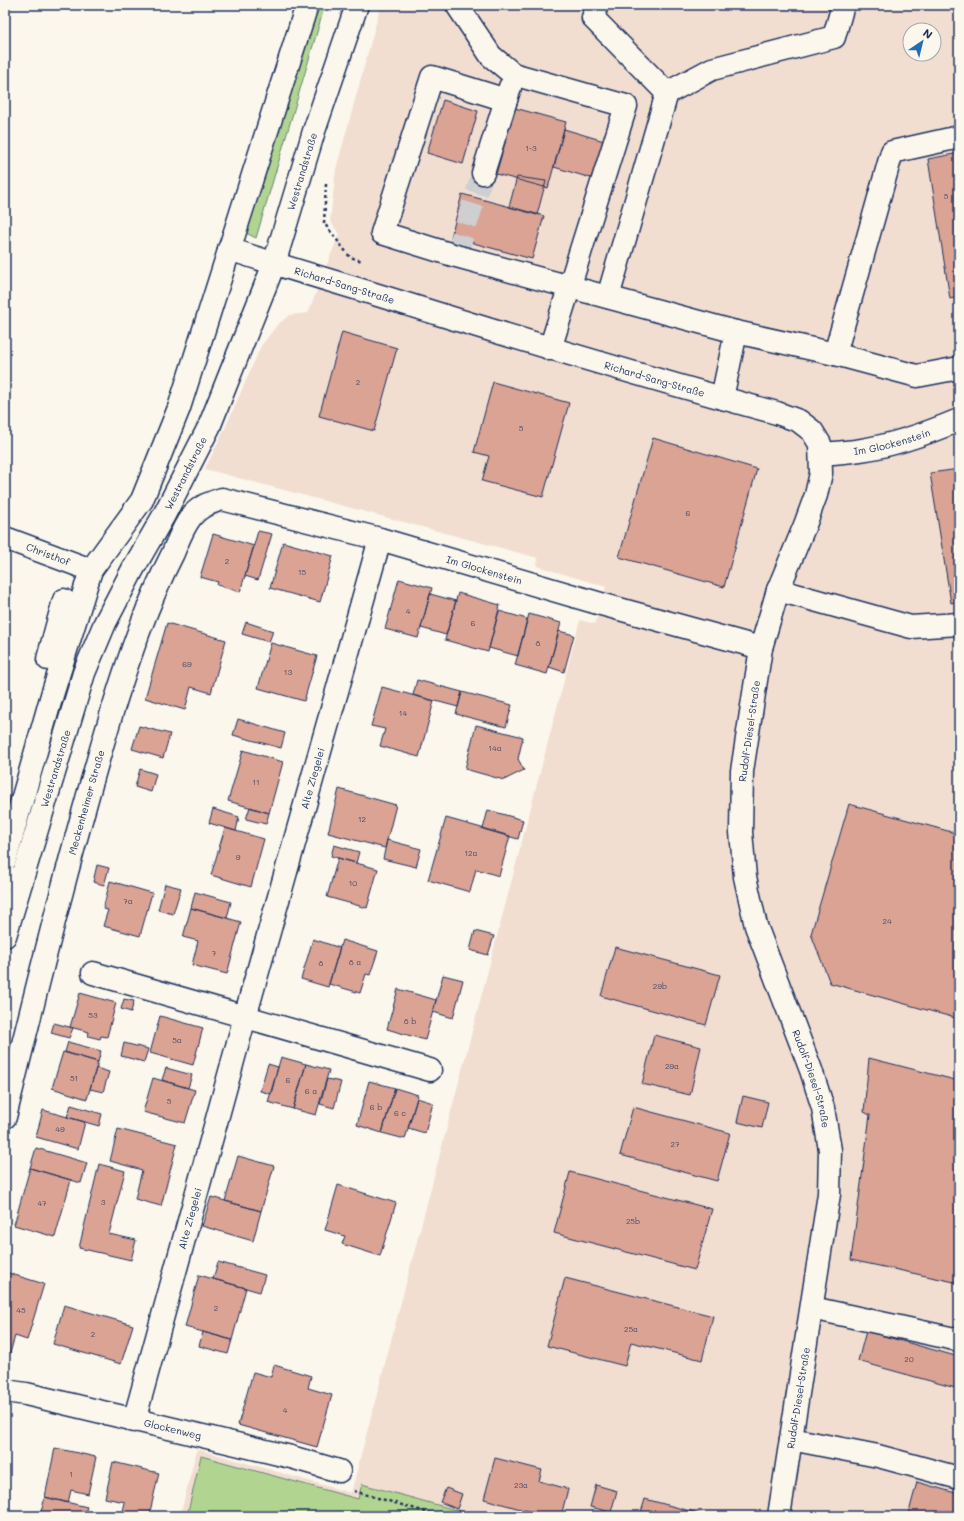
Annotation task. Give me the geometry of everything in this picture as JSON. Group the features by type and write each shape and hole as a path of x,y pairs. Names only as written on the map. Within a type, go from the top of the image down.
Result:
{"street":[{"path":"5,860 52,695 91,570 142,500 179,408 307,5"},
{"name":"Westrandstraße","path":"5,936 14,878 84,673 95,645 115,603 164,515 209,427 274,264 314,131 357,5"},
{"path":"441,5 447,5"},
{"path":"457,5 491,56 513,74 626,106 550,349"},
{"path":"597,5 593,18 667,93"},
{"path":"608,297 667,93 712,69 834,37 843,5"},
{"path":"483,174 513,74"},
{"path":"506,100 432,77 382,233 456,256 736,332 835,354 917,376 959,368"},
{"path":"835,354 892,152 959,137"},
{"name":"Richard-Sang-Straße","path":"229,249 550,349 777,413 799,421 812,431 820,444 821,473 816,495 778,590 761,648"},
{"path":"722,398 736,332"},
{"name":"Im Glockenstein","path":"821,454 861,450 890,445 927,433 959,420"},
{"name":"Im Glockenstein","path":"207,504 222,499 380,539 601,604 761,648"},
{"name":"Meckenheimer Straße","path":"5,1117 48,946 95,770 124,672 142,621 190,518 196,510 207,504"},
{"name":"Christhof","path":"5,538 91,570"},
{"name":"Alte Ziegelei","path":"134,1421 245,1017 380,539"},
{"path":"778,590 911,627 959,624"},
{"path":"5,808 64,600"},
{"name":"Rudolf-Diesel-Straße","path":"761,648 742,771 741,832 746,877 756,926 811,1070 823,1108 830,1150 829,1194 779,1516"},
{"path":"93,973 430,1070"},
{"path":"812,1308 959,1340"},
{"name":"Glockenweg","path":"5,1391 26,1394 134,1421 291,1457 338,1471"},
{"path":"791,1439 878,1456 959,1478"}],"path":[{"path":"327,181 324,223 350,257 364,262"}],"shaded area":[{"path":"381,5 959,5 959,1516 180,1516 197,1449 351,1493 580,620 595,624 606,587 537,566 538,558 205,469 226,426 261,346 277,325 290,315 308,313 339,234 330,221 336,169"}],"green space":[{"path":"313,5 325,5 256,238 246,233"},
{"path":"201,1456 358,1499 362,1484 477,1516 187,1516"}],"building":[{"path":"443,100 478,111 463,164 427,153"},
{"path":"515,108 566,122 548,188 496,174"},
{"path":"564,129 604,141 594,179 554,167"},
{"path":"959,153 959,297 950,299 928,159"},
{"path":"517,177 546,181 537,215 509,207"},
{"path":"462,194 544,216 532,259 451,237"},
{"path":"342,332 397,348 374,431 319,416"},
{"path":"493,382 569,403 543,497 482,481 489,456 474,452"},
{"path":"653,438 757,469 724,587 619,557"},
{"path":"959,469 959,601 951,603 930,473"},
{"path":"258,531 272,534 258,580 245,576"},
{"path":"213,534 254,546 240,592 217,585 218,582 200,577"},
{"path":"283,542 333,556 320,602 270,588"},
{"path":"399,579 432,588 418,638 385,629"},
{"path":"458,593 500,605 488,652 445,640"},
{"path":"430,594 456,601 446,635 421,628"},
{"path":"499,611 527,619 518,656 489,648"},
{"path":"529,614 561,623 547,674 515,665"},
{"path":"246,622 273,631 269,642 242,634"},
{"path":"167,623 226,640 211,693 191,687 185,710 145,698"},
{"path":"559,631 574,635 564,672 549,667"},
{"path":"271,643 317,656 304,701 258,688"},
{"path":"417,680 462,692 458,707 413,695"},
{"path":"382,687 434,701 419,757 380,746 385,729 371,726"},
{"path":"462,692 512,705 506,727 456,714"},
{"path":"238,719 285,733 281,748 233,735"},
{"path":"476,725 523,737 518,759 524,770 504,780 465,769"},
{"path":"139,726 170,734 163,758 132,749"},
{"path":"243,750 283,762 269,813 228,801"},
{"path":"140,769 156,774 151,792 135,787"},
{"path":"339,789 396,805 385,848 328,833"},
{"path":"849,804 959,834 959,1019 830,983 811,934"},
{"path":"250,807 269,813 266,824 246,819"},
{"path":"213,809 239,817 236,831 209,823"},
{"path":"488,810 523,820 518,839 483,829"},
{"path":"446,818 510,836 499,876 476,869 470,892 428,880"},
{"path":"225,828 264,839 251,887 211,875"},
{"path":"387,840 421,849 416,867 383,859"},
{"path":"334,845 359,852 356,863 331,856"},
{"path":"338,858 378,869 367,908 327,897"},
{"path":"97,865 109,868 104,885 93,882"},
{"path":"110,881 152,893 140,936 103,926 108,910 103,909"},
{"path":"165,884 181,888 173,914 158,910"},
{"path":"195,892 231,902 227,918 191,908"},
{"path":"191,908 241,922 227,974 192,965 198,941 183,937"},
{"path":"475,931 494,936 488,955 470,950"},
{"path":"313,939 340,948 328,987 301,979"},
{"path":"342,940 378,951 370,975 366,974 360,993 329,984"},
{"path":"615,947 720,975 706,1025 601,996"},
{"path":"443,975 463,980 453,1018 433,1012"},
{"path":"398,989 436,1000 425,1040 387,1029"},
{"path":"80,993 116,1003 107,1037 101,1036 100,1039 88,1036 89,1032 70,1027"},
{"path":"124,999 134,1001 131,1012 121,1009"},
{"path":"160,1016 203,1028 193,1065 150,1053"},
{"path":"54,1023 73,1028 69,1038 51,1033"},
{"path":"654,1035 701,1047 690,1095 642,1084"},
{"path":"68,1042 101,1051 98,1062 65,1052"},
{"path":"124,1043 148,1049 144,1062 121,1056"},
{"path":"63,1052 98,1062 87,1099 52,1088"},
{"path":"281,1057 306,1064 293,1109 268,1102"},
{"path":"869,1058 959,1081 959,1283 851,1260 870,1115 864,1112"},
{"path":"268,1064 278,1067 271,1094 260,1091"},
{"path":"306,1064 329,1070 316,1115 293,1109"},
{"path":"96,1068 109,1072 103,1092 90,1089"},
{"path":"166,1068 192,1075 188,1088 162,1080"},
{"path":"153,1078 195,1090 185,1123 143,1112"},
{"path":"327,1079 341,1082 334,1108 320,1104"},
{"path":"369,1081 395,1088 382,1133 357,1125"},
{"path":"395,1088 418,1095 405,1139 382,1133"},
{"path":"743,1096 768,1102 762,1128 737,1122"},
{"path":"417,1098 433,1103 425,1133 408,1128"},
{"path":"71,1105 102,1114 99,1126 67,1117"},
{"path":"633,1107 730,1133 717,1181 620,1155"},
{"path":"43,1110 85,1122 78,1149 36,1137"},
{"path":"118,1129 177,1144 161,1206 135,1199 142,1170 110,1161"},
{"path":"36,1148 87,1163 81,1183 30,1168"},
{"path":"238,1156 274,1166 261,1211 225,1201"},
{"path":"99,1164 125,1171 109,1234 136,1240 131,1260 79,1248"},
{"path":"30,1168 71,1180 55,1237 14,1225"},
{"path":"570,1172 712,1209 695,1270 554,1233"},
{"path":"338,1185 396,1203 380,1256 342,1244 345,1236 325,1230"},
{"path":"211,1197 261,1211 253,1241 202,1226"},
{"path":"218,1262 265,1275 260,1292 213,1279"},
{"path":"5,1272 44,1284 27,1340 15,1336 10,1353 5,1351"},
{"path":"199,1275 246,1288 232,1340 185,1327"},
{"path":"565,1278 713,1316 702,1360 631,1342 625,1366 547,1346"},
{"path":"64,1305 133,1325 121,1364 53,1344"},
{"path":"866,1331 959,1357 959,1389 858,1361"},
{"path":"203,1332 232,1340 228,1354 199,1346"},
{"path":"274,1365 311,1376 308,1388 332,1395 317,1447 238,1425 253,1372 271,1377"},
{"path":"55,1448 96,1457 88,1494 71,1490 68,1503 45,1497"},
{"path":"495,1458 542,1470 539,1481 568,1489 561,1516 546,1516 484,1499"},
{"path":"113,1462 159,1473 149,1516 122,1516 125,1502 105,1498"},
{"path":"917,1482 959,1494 959,1516 908,1516"},
{"path":"596,1485 617,1491 611,1512 590,1507"},
{"path":"446,1488 462,1494 457,1509 440,1502"},
{"path":"45,1497 87,1507 84,1516 40,1516"},
{"path":"645,1499 709,1516 640,1516"}],"tunnel":[{"path":"456,256 483,173"}]}
